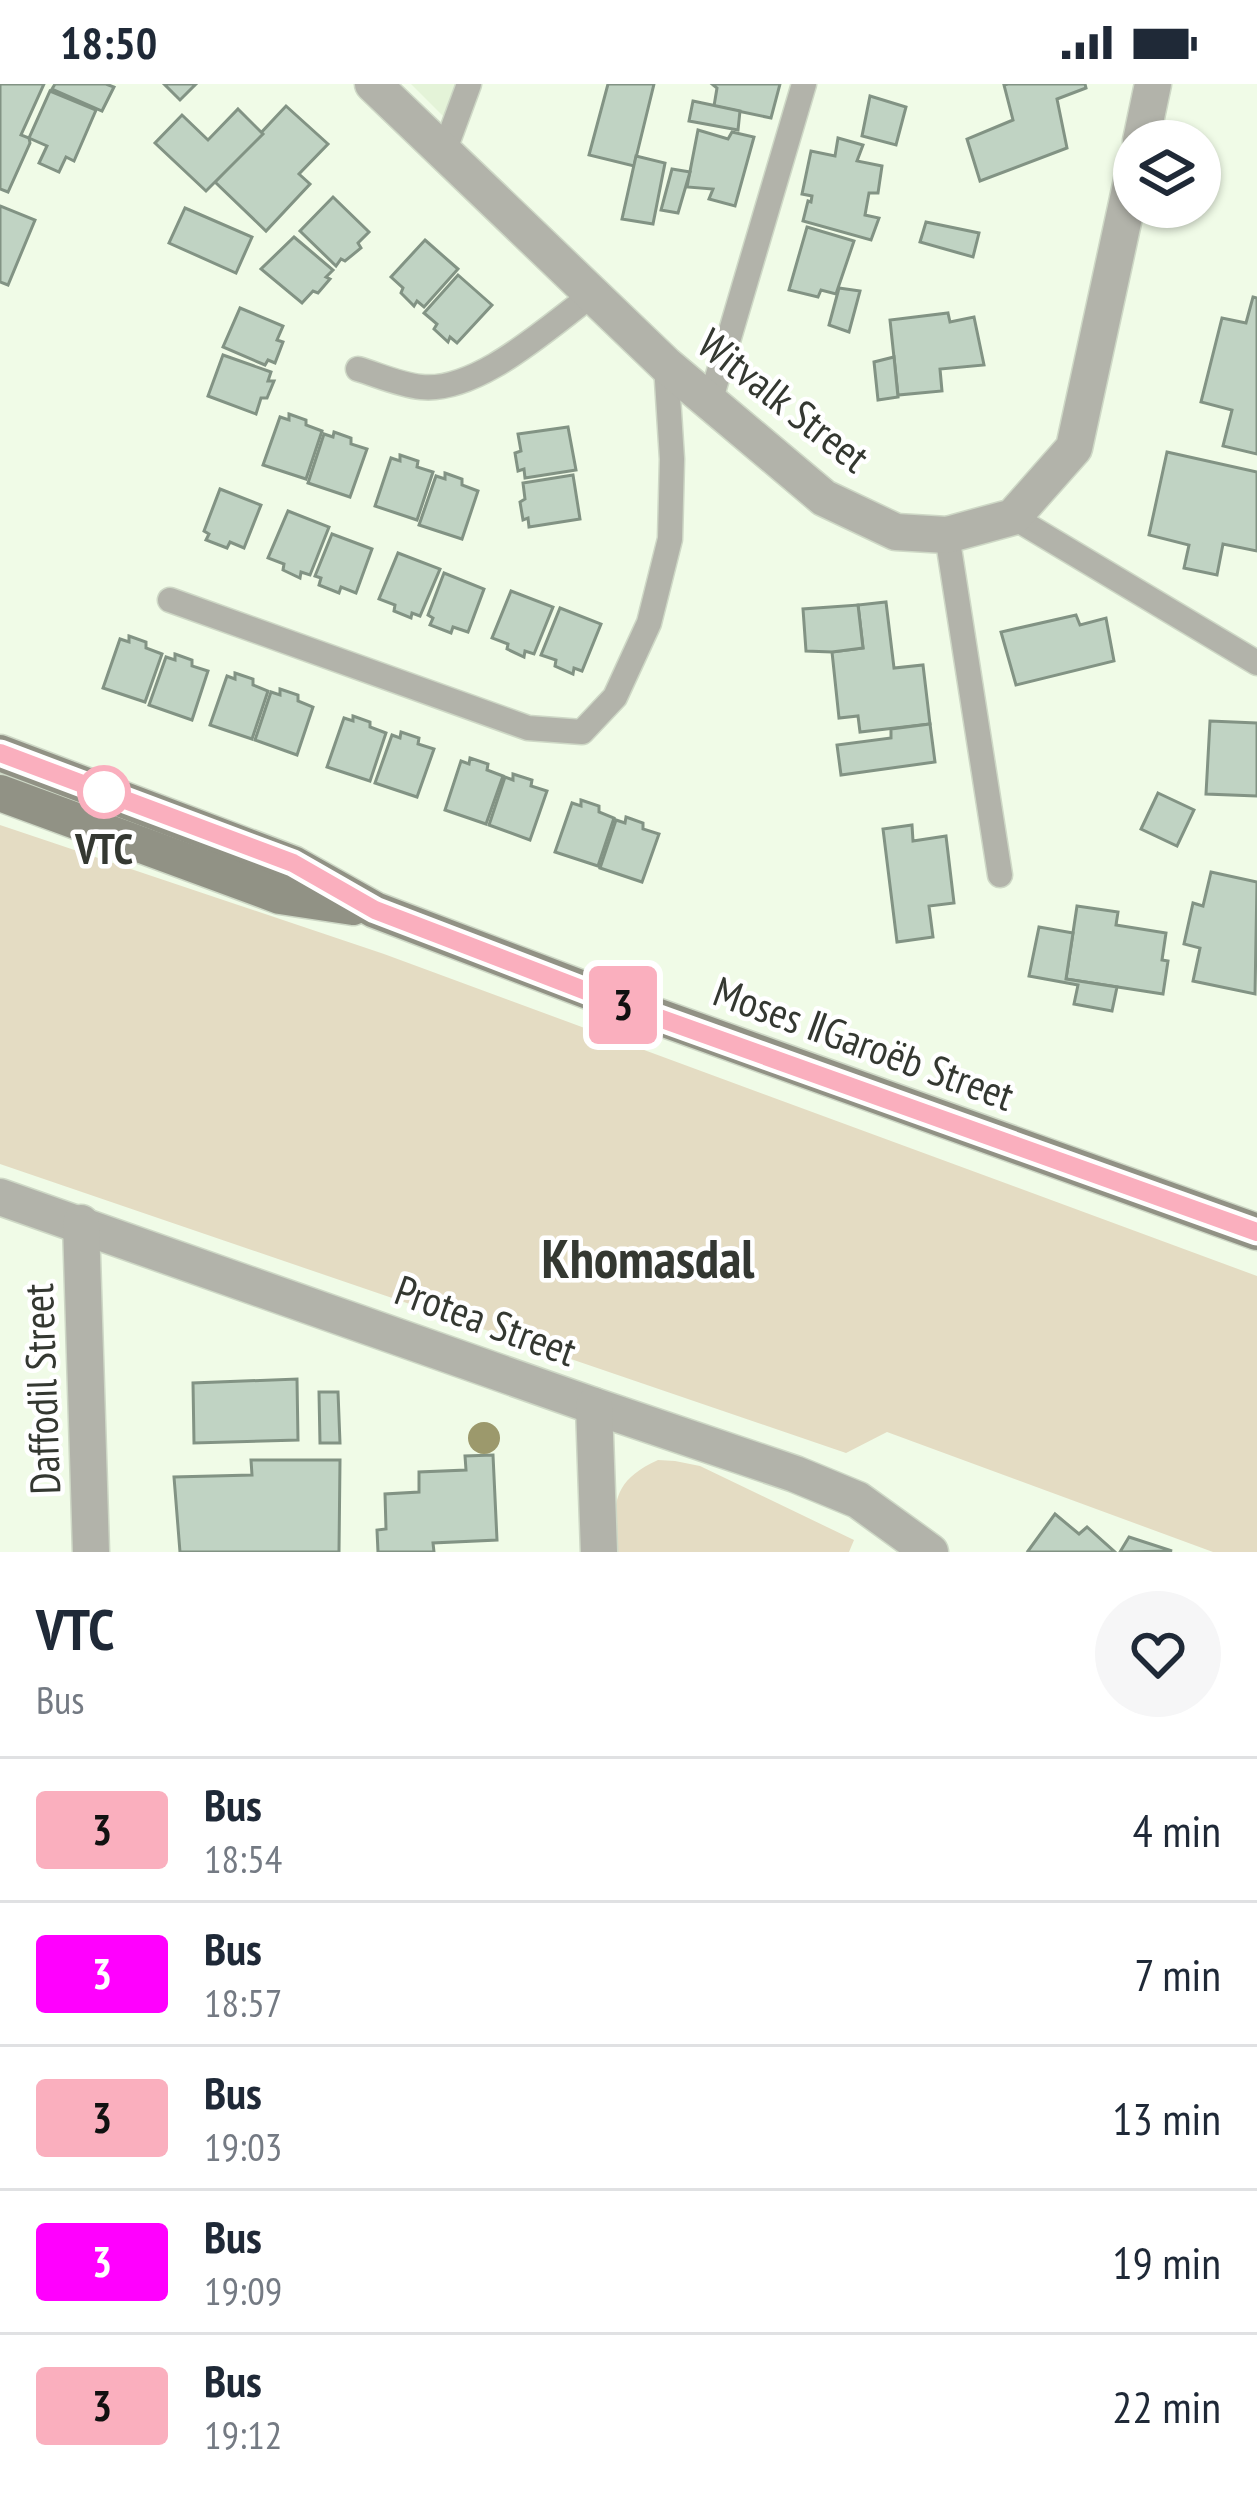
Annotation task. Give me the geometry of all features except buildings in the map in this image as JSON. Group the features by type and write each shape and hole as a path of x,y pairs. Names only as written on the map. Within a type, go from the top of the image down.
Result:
{"main road":[{"name":"Moses ǁGaroëb Street","path":"0,753 293,863 375,910 620,1004 1257,1232"},
{"name":"Moses ǁGaroëb Street","path":"0,793 280,896 375,910"}],"street":[{"name":"Witvalk Street","path":"373,84 666,365 824,498 896,532 947,535 1013,517"},
{"path":"1145,120 1153,84"},
{"path":"1013,517 1074,448 1122,228"},
{"name":"Protea Street","path":"0,1197 795,1474 858,1500 929,1552"},
{"name":"Daffodil Street","path":"81,1223 91,1552"},
{"path":"594,1406 599,1552"}],"lane":[{"path":"444,152 469,84"},
{"path":"710,402 803,84"},
{"path":"358,369 420,387 464,381 504,359 592,295"},
{"path":"170,600 528,728 582,732 615,697 649,622 670,539 672,459 666,365"},
{"path":"1013,517 1257,663"},
{"path":"947,535 1000,874"}],"shaded area":[{"path":"411,84 470,84 461,134"},
{"path":"0,825 384,954 1257,1276 1257,1552 1213,1552 887,1432 846,1453 0,1164"},
{"path":"658,1460 700,1466 854,1540 849,1552 615,1552 616,1508 623,1486"}],"bus line":[{"name":"3","path":"0,753 293,863 375,910 620,1004 1257,1232"}],"place":[{"name":"VTC","path":"104,792"}],"district":[{"name":"Khomasdal","path":"648,1258"}]}
